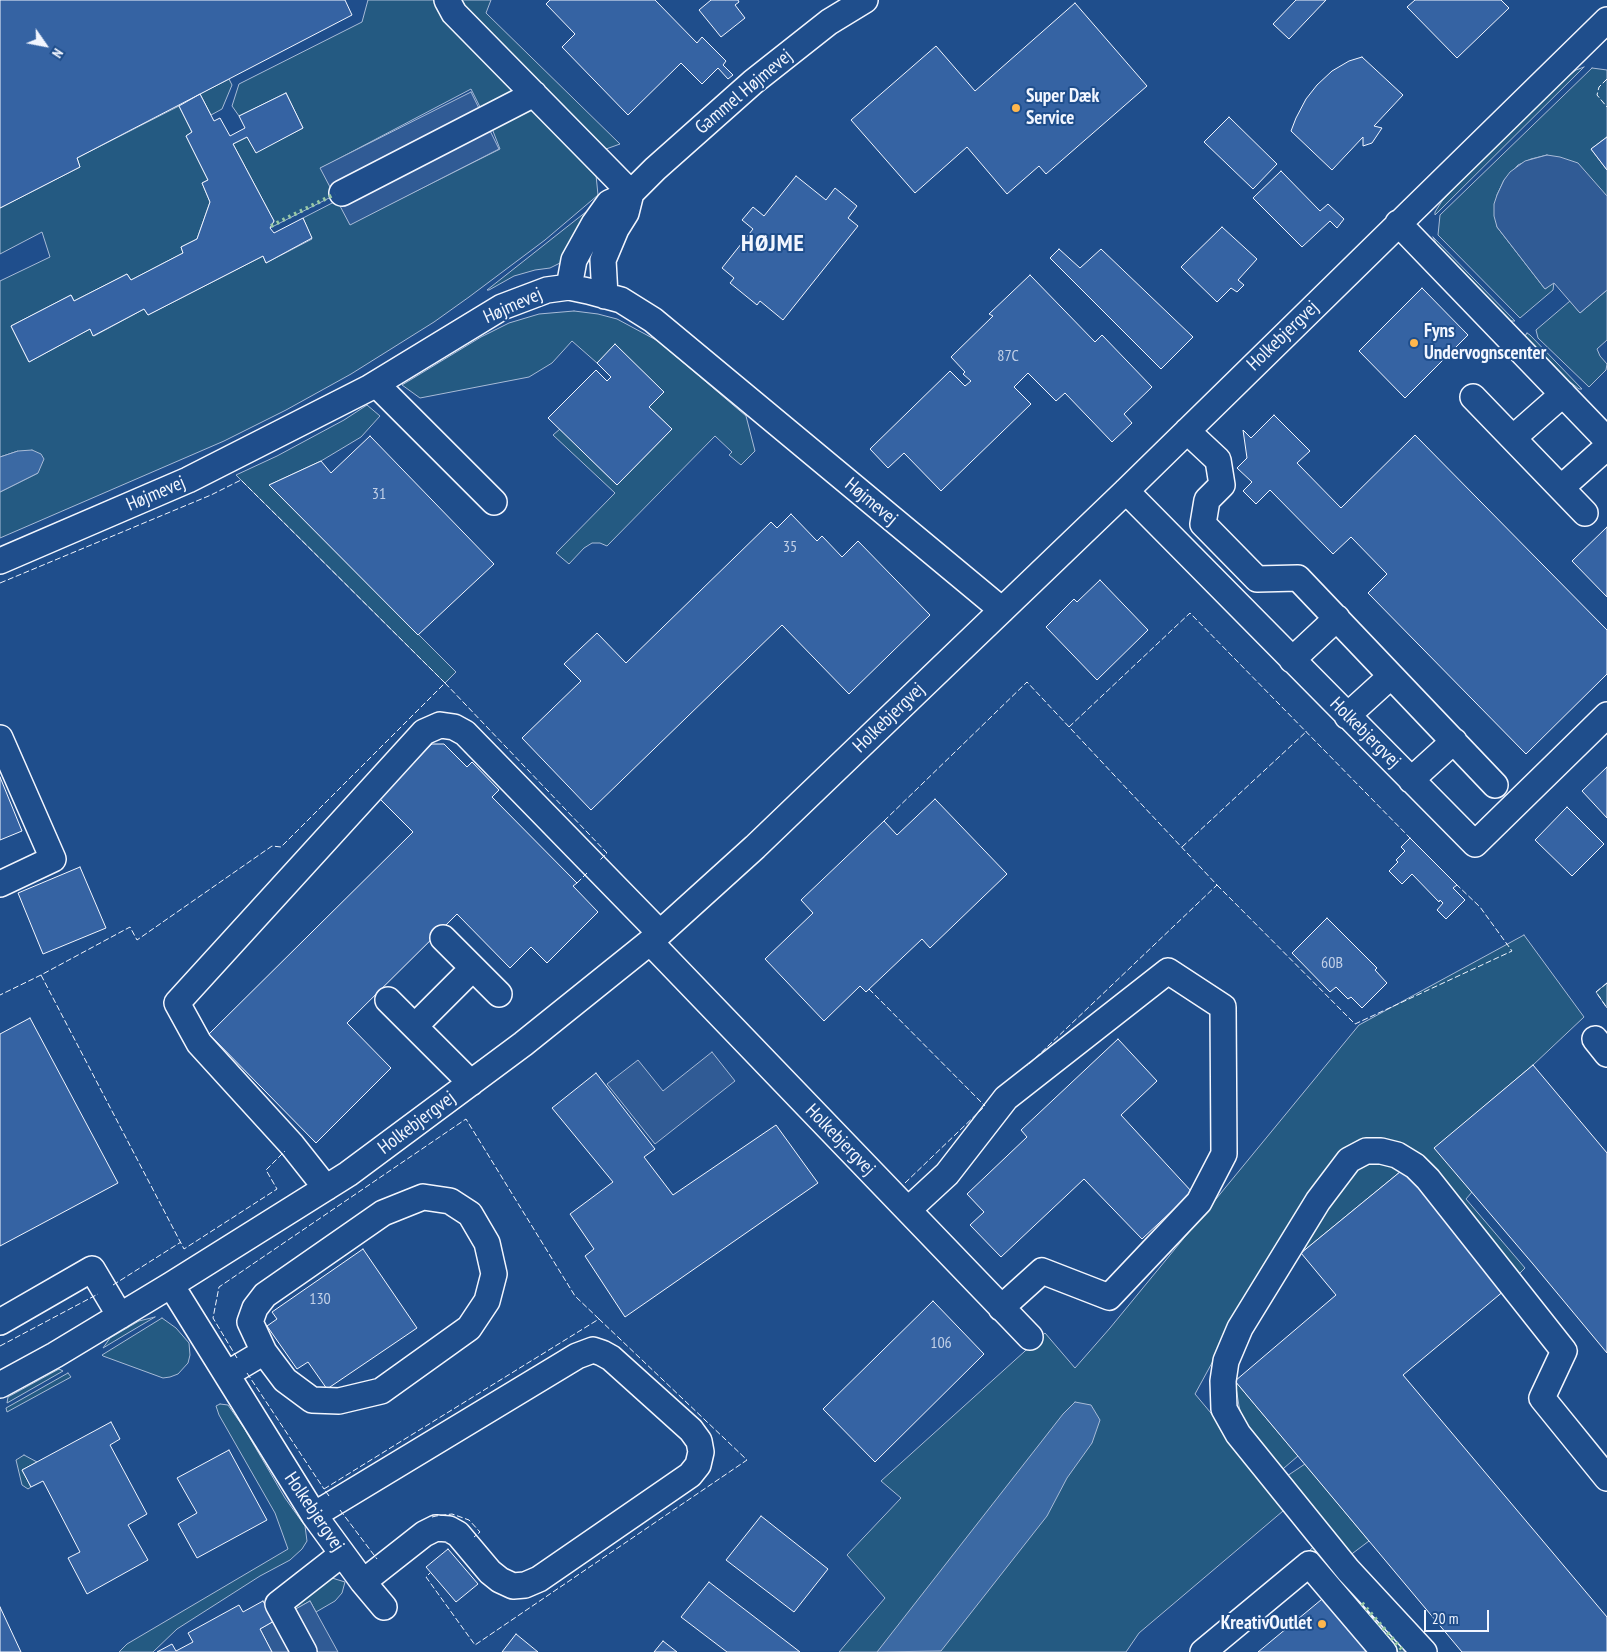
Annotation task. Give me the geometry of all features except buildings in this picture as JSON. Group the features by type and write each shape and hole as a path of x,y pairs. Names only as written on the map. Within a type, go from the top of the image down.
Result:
{"street":[{"path":"447,0 454,13 631,194"},
{"name":"Gammel Højmevej","path":"569,288 574,260 594,224 609,203 631,194 753,82 829,22 865,0"},
{"name":"Holkebjergvej","path":"0,1385 56,1355 172,1285 348,1174 523,1044 655,938 755,847 1126,491 1607,20"},
{"path":"342,194 534,94"},
{"name":"Gammel Højmevej","path":"605,296 603,260 616,229 626,213 631,194"},
{"path":"1398,223 1607,440"},
{"name":"Højmevej","path":"0,561 188,480 376,384 502,307 547,290 569,288 588,290 621,300 653,320 1002,610"},
{"path":"376,384 494,502"},
{"path":"1513,438 1563,394"},
{"path":"1473,397 1586,513"},
{"path":"1187,431 1218,460 1222,485 1207,500 1202,524 1257,579 1298,578 1495,785"},
{"path":"1561,488 1607,447"},
{"name":"Holkebjergvej","path":"1126,491 1475,844 1607,715"},
{"path":"1292,660 1337,618"},
{"path":"1347,716 1391,676"},
{"path":"326,1188 292,1145 199,1043 177,1003 424,732 440,725 454,726 465,733 655,938"},
{"path":"0,738 53,859 0,884"},
{"path":"1412,780 1454,741"},
{"path":"443,938 499,994"},
{"name":"Holkebjergvej","path":"655,938 908,1210 1030,1337"},
{"path":"414,1026 473,968"},
{"path":"908,1210 947,1174 1006,1098 1168,971 1223,1007 1224,1154 1199,1202 1109,1297 1042,1270 1001,1308"},
{"path":"388,1000 471,1083"},
{"path":"1424,1652 1348,1570 1238,1434 1224,1409 1223,1381 1225,1368 1240,1328 1318,1201 1349,1160 1366,1151 1381,1151 1398,1155 1415,1166 1428,1179 1564,1351 1542,1398 1607,1478"},
{"path":"423,1197 450,1200 470,1214 487,1243 494,1274 488,1301 469,1328 381,1391 338,1401 312,1400 285,1380 264,1352 250,1322 255,1308 265,1295 383,1213 423,1197"},
{"path":"0,1322 92,1269 120,1316"},
{"name":"Holkebjergvej","path":"172,1285 314,1514 363,1582 384,1607"},
{"path":"314,1514 577,1356 593,1350 611,1358 691,1430 699,1441 701,1452 698,1465 690,1475 539,1579 526,1585 513,1586 500,1580 490,1572 458,1534 449,1529 436,1528 424,1534 363,1582"},
{"path":"227,1374 264,1352"},
{"path":"304,1652 278,1604 342,1554"},
{"path":"1203,1652 1310,1564 1384,1652"}],"shaded area":[{"path":"368,0 436,0 513,90 512,93 483,113 471,89 321,168 335,195 270,228 274,221 233,144 247,137 256,152 303,128 286,93 239,116 232,106 239,84 362,22"},
{"path":"462,0 491,0 486,13 620,144 606,149 467,10"},
{"path":"1584,67 1435,215 1442,201 1455,187 1565,79 1576,70"},
{"path":"1592,68 1607,70 1607,137 1591,149 1607,170 1607,196 1547,155 1518,165 1504,180 1497,195 1497,227 1545,289 1554,282 1553,290 1520,318 1438,235 1440,215"},
{"path":"229,79 232,85 222,109 211,115 200,94"},
{"path":"471,92 499,149 350,225 320,168"},
{"path":"179,106 192,132 186,136 208,180 202,183 210,202 197,239 181,247 183,253 131,280 127,274 74,301 71,295 11,326 29,362 90,329 94,336 144,309 148,315 263,256 266,263 312,239 303,218 338,200 350,224 500,149 491,126 533,108 591,167 596,175 598,195 545,240 469,297 434,322 351,374 286,410 224,441 0,538 0,492 38,473 18,451 0,457 0,281 50,257 42,232 0,254 0,208 80,167 77,158"},
{"path":"1547,155 1578,163 1607,196 1607,290 1580,313 1554,283 1545,289 1497,227 1494,216 1494,204 1497,195 1510,172 1525,161"},
{"path":"596,204 565,258 560,263 550,268 514,276 487,290"},
{"path":"1433,237 1515,321 1510,321 1439,249"},
{"path":"1607,290 1607,340 1597,349 1607,364 1606,370 1589,387 1538,338 1536,330 1570,301 1580,313"},
{"path":"574,311 617,319 658,341 746,416 755,451 741,465 729,455 732,452 715,436 607,546 600,543 592,543 584,548 569,564 556,553 615,493 553,435 560,429 617,485 672,429 649,407 664,392 615,345 597,363 572,341 552,363 529,377 420,398 402,385 481,337 509,323 539,314"},
{"path":"1527,333 1582,389 1579,389 1570,382 1525,336"},
{"path":"367,405 380,416 361,437 321,461 269,485 456,672 445,683 236,475 277,456 344,420"},
{"path":"32,450 41,454 44,459 38,473 0,492 0,457 18,451"},
{"path":"1524,935 1584,1017 1533,1065 1435,1148 1472,1192 1466,1199 1525,1268 1519,1274 1431,1168 1402,1143 1359,1144 1225,1339 1195,1394 1288,1505 1283,1511 1139,1633 1126,1652 839,1652 885,1598 847,1555 901,1498 881,1481 1045,1333 1075,1368 1359,1025"},
{"path":"1607,983 1607,1008 1596,992"},
{"path":"712,1052 735,1081 655,1144 607,1084 638,1060 663,1091"},
{"path":"1374,1159 1406,1167 1301,1253 1310,1232 1337,1183"},
{"path":"155,1317 103,1348 110,1338 139,1321"},
{"path":"162,1318 176,1328 189,1343 190,1355 188,1363 178,1374 163,1378 102,1355"},
{"path":"59,1369 63,1371 7,1403 8,1397"},
{"path":"68,1373 71,1377 7,1412 6,1408"},
{"path":"1235,1381 1298,1456 1277,1474 1246,1437"},
{"path":"1075,1402 1091,1405 1100,1420 1092,1443 1067,1478 1047,1516 941,1651 877,1652 1063,1414"},
{"path":"220,1404 228,1405 244,1428 285,1498 305,1526 307,1541 302,1549 290,1560 260,1576 177,1629 153,1652 119,1652 127,1644 288,1549 275,1513 219,1415 216,1406"},
{"path":"24,1455 37,1462 22,1470 31,1487 28,1489 22,1485 16,1460"},
{"path":"1305,1464 1369,1541 1345,1559 1281,1480"},
{"path":"1319,1542 1411,1652 1395,1652 1309,1551"},
{"path":"332,1578 345,1582 342,1593 335,1601 316,1612 310,1601 295,1608 306,1592"},
{"path":"310,1601 338,1652 272,1652 260,1629"}],"hedge":[{"path":"271,226 335,194"},
{"path":"1362,1603 1404,1652"}],"fence":[{"path":"1607,79 1599,87 1597,95 1607,107"},
{"path":"0,583 211,495 241,480 445,683 281,847 272,846 137,940 130,927 0,995"},
{"path":"1069,727 1190,613 1410,838"},
{"path":"884,821 1027,682 1217,885 1027,1066"},
{"path":"445,683 607,853 600,860"},
{"path":"1182,847 1307,731"},
{"path":"577,883 587,873"},
{"path":"1217,885 1355,1024 1512,951 1480,907 1457,885"},
{"path":"41,975 184,1249 277,1189 266,1170 285,1151"},
{"path":"1607,983 1596,992 1607,1008"},
{"path":"869,989 985,1106"},
{"path":"905,1183 984,1107"},
{"path":"237,1358 213,1318 219,1287 466,1119 575,1296 599,1319"},
{"path":"113,1285 181,1242"},
{"path":"0,1346 98,1294"},
{"path":"329,1496 324,1489 599,1319 747,1460 475,1645 426,1577 430,1573"},
{"path":"247,1373 324,1489"},
{"path":"340,1510 377,1559"},
{"path":"432,1517 452,1514 469,1520 480,1532 474,1537"}],"place":[{"name":"Super Dæk Service","path":"1016,108"},
{"name":"Fyns Undervognscenter","path":"1414,343"},
{"name":"KreativOutlet","path":"1322,1624"}],"district":[{"name":"HØJME","path":"773,244"}]}
